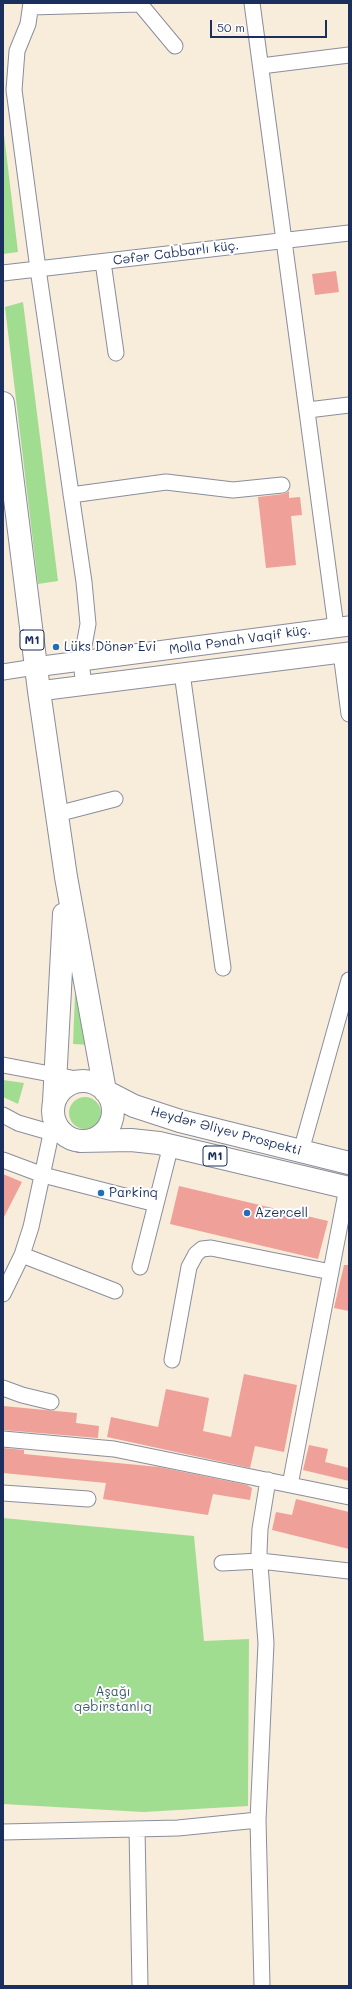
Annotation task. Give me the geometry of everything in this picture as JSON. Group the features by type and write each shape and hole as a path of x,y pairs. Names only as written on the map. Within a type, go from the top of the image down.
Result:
{"highway":[{"name":"M1","path":"3,402 4,425 35,667 66,877"},
{"path":"62,1126 56,1075 66,877"},
{"path":"66,877 96,1086"},
{"path":"76,1082 96,1086 111,1100 114,1110 108,1130 95,1139 62,1126 59,1093 67,1086 76,1082"},
{"name":"Heydər Əliyev Prospekti","path":"96,1086 134,1106 180,1121 349,1164"},
{"name":"Heydər Əliyev Prospekti","path":"62,1126 131,1140 171,1145 348,1188"}],"main road":[{"name":"Molla Pənah Vaqif küç.","path":"35,667 343,626"},
{"name":"Molla Pənah Vaqif küç.","path":"39,691 345,652"}],"street":[{"path":"252,3 308,410 343,626"},
{"path":"84,686 81,662 88,624 84,582 38,270 14,90 17,51 28,24 31,5 140,4 175,46"},
{"path":"261,66 349,55"},
{"name":"Cəfər Cabbarlı küç.","path":"3,273 349,233"},
{"path":"104,262 116,353"},
{"path":"308,410 349,405"},
{"path":"71,495 166,482 227,490 282,485"},
{"path":"345,652 349,714"},
{"path":"3,672 35,667"},
{"path":"182,673 223,968"},
{"path":"57,814 115,799"},
{"path":"300,1151 349,980"},
{"name":"Heydər Əliyev Prospekti","path":"3,1065 56,1075 96,1086"},
{"name":"Heydər Əliyev Prospekti","path":"3,1116 18,1123 62,1126"},
{"path":"3,1294 22,1255 31,1227 43,1175 62,1126"},
{"path":"140,1267 171,1145"},
{"path":"3,1160 43,1175 156,1204"},
{"path":"290,1485 348,1188"},
{"path":"172,1360 189,1267 196,1254 202,1249 211,1248 332,1272"},
{"path":"22,1255 115,1291"},
{"path":"3,1388 22,1395 51,1402"},
{"path":"3,1439 114,1449 349,1497"},
{"path":"262,1986 258,1820 266,1643 260,1561 260,1529 268,1480"},
{"path":"3,1493 88,1499"},
{"path":"222,1563 260,1561 349,1571"},
{"path":"3,1832 178,1828 258,1820"},
{"path":"137,1829 140,1986"}],"green space":[{"path":"3,126 18,252 3,254"},
{"path":"23,302 58,581 38,584 5,307"},
{"path":"76,968 92,1045 73,1044"},
{"path":"3,1080 24,1083 18,1104 3,1097"},
{"path":"82,1097 88,1097 98,1104 101,1113 100,1119 94,1126 88,1129 82,1129 72,1122 69,1116 69,1110 76,1100"},
{"name":"Aşağı qəbirstanlıq","path":"3,1518 194,1536 204,1641 249,1639 248,1806 143,1812 3,1804"}],"building":[{"path":"336,271 339,292 315,295 312,274"},
{"path":"289,491 289,498 300,497 302,515 291,516 296,565 266,568 258,497 283,494"},
{"path":"3,1174 22,1182 3,1219"},
{"path":"179,1186 328,1221 318,1259 170,1224"},
{"path":"344,1265 349,1265 349,1311 334,1308"},
{"path":"244,1374 297,1385 284,1452 255,1446 250,1468 107,1437 111,1417 158,1427 166,1389 209,1398 203,1431 231,1437"},
{"path":"3,1406 77,1413 76,1423 99,1426 98,1438 3,1430"},
{"path":"309,1445 328,1449 325,1462 349,1468 349,1481 303,1470"},
{"path":"3,1448 24,1450 24,1454 159,1467 247,1485 252,1488 250,1500 213,1494 208,1515 103,1499 106,1483 3,1473"},
{"path":"296,1499 349,1512 349,1549 272,1530 276,1512 292,1515"}],"place":[{"name":"Lüks Dönər Evi","path":"56,647"},
{"name":"Parkinq","path":"101,1193"},
{"name":"Azercell","path":"247,1213"}]}
